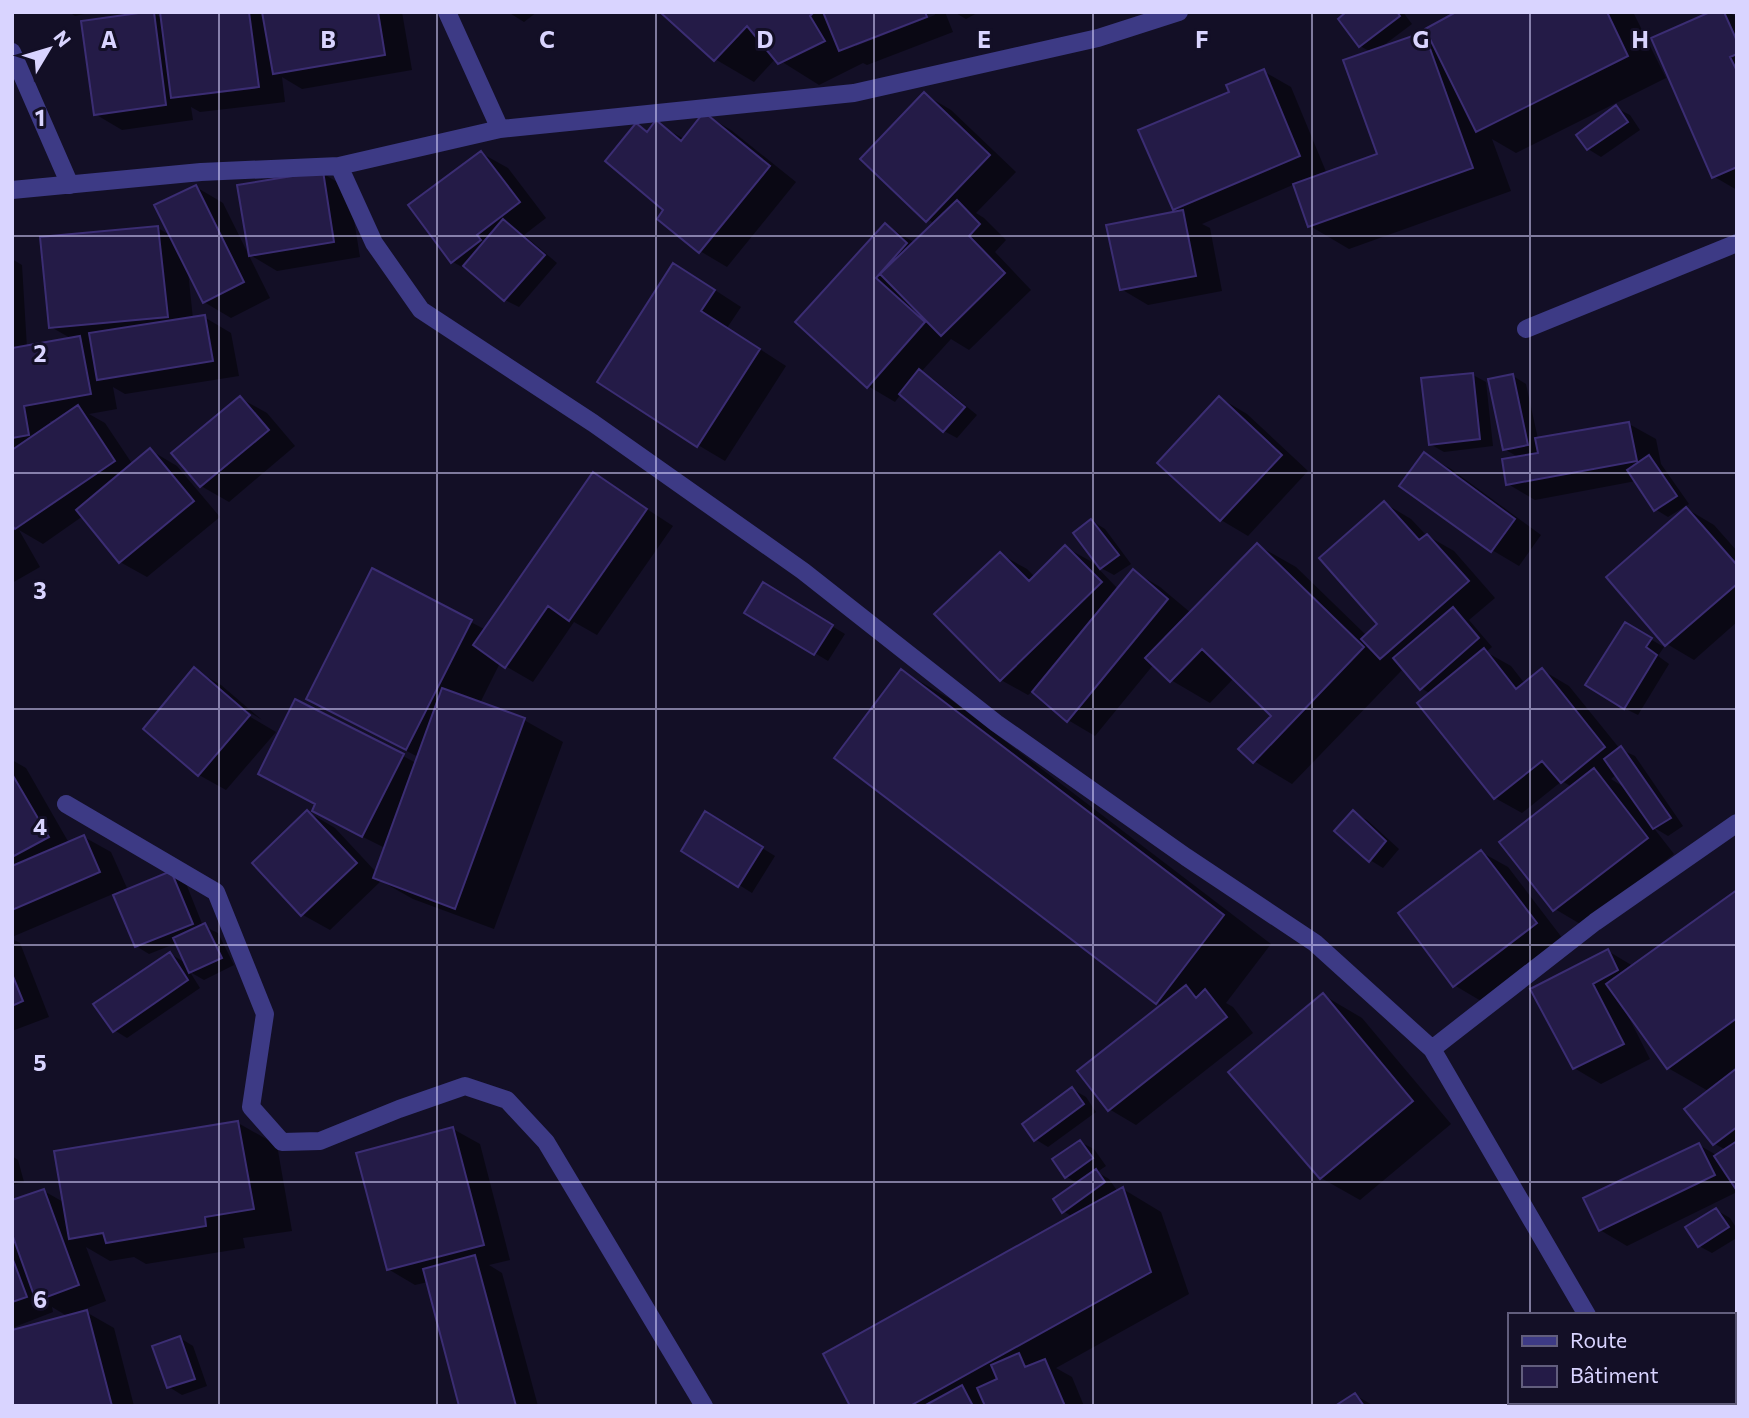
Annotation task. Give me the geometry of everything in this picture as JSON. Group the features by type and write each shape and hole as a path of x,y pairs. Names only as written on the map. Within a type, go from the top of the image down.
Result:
{"street":[{"path":"447,12 500,129"},
{"path":"12,190 201,172 339,166 500,129 854,93 1098,38 1179,12"},
{"path":"12,52 70,185"},
{"path":"339,166 374,243 421,310 593,423 792,563 996,723 1186,857 1315,943 1433,1049 1586,1313"},
{"path":"1526,329 1737,243"},
{"path":"66,804 216,892 265,1014 251,1107 282,1142 320,1141 465,1086 508,1100 546,1142 704,1406"},
{"path":"1433,1049 1595,922 1737,823"}],"building":[{"path":"154,12 166,105 94,115 81,21"},
{"path":"160,12 249,12 259,87 171,98"},
{"path":"262,12 378,12 385,55 273,74"},
{"path":"660,12 814,12 810,16 825,41 778,64 747,26 714,61"},
{"path":"823,12 925,12 927,17 839,51"},
{"path":"1346,12 1397,12 1400,16 1359,47 1338,19"},
{"path":"1456,12 1607,12 1628,56 1476,132 1425,29"},
{"path":"1710,12 1724,12 1737,41 1737,54 1730,57 1737,71 1737,167 1712,178 1651,38"},
{"path":"1424,32 1473,168 1308,227 1293,184 1377,154 1343,60"},
{"path":"1264,69 1300,156 1173,210 1138,130 1229,92 1226,85"},
{"path":"924,92 990,155 926,222 860,159"},
{"path":"1616,105 1628,122 1587,150 1576,135"},
{"path":"704,112 770,166 699,253 657,219 663,210 605,161 636,123 647,132 656,120 681,141"},
{"path":"481,151 520,202 477,235 481,240 451,263 408,205"},
{"path":"323,171 334,242 249,256 237,185"},
{"path":"196,185 244,282 203,303 154,205"},
{"path":"957,200 980,224 969,236 1005,273 941,336 880,274"},
{"path":"1183,210 1196,276 1120,290 1106,225"},
{"path":"503,219 545,255 504,301 463,266"},
{"path":"885,223 907,243 876,278 925,322 867,388 795,322"},
{"path":"158,226 168,317 49,328 40,237"},
{"path":"673,263 715,290 701,311 760,349 697,447 597,382"},
{"path":"205,315 213,361 97,380 89,333"},
{"path":"80,336 91,394 24,406 29,435 12,438 12,348"},
{"path":"919,369 965,407 943,432 899,394"},
{"path":"1473,373 1480,439 1429,445 1421,378"},
{"path":"1513,374 1528,445 1503,450 1488,379"},
{"path":"240,396 269,430 200,487 171,453"},
{"path":"1219,396 1282,455 1220,521 1157,463"},
{"path":"78,405 115,461 15,529 12,525 12,450"},
{"path":"1629,422 1637,461 1506,485 1502,459 1538,453 1535,438"},
{"path":"150,448 194,501 119,563 76,510"},
{"path":"1424,452 1515,519 1491,552 1399,486"},
{"path":"1649,455 1677,496 1654,511 1627,470"},
{"path":"593,472 647,509 569,621 548,606 505,668 473,645"},
{"path":"1384,501 1419,540 1427,534 1469,581 1380,659 1361,639 1377,624 1319,558"},
{"path":"1686,507 1737,565 1737,584 1665,646 1606,577"},
{"path":"1091,519 1119,555 1100,569 1073,533"},
{"path":"1257,543 1364,647 1253,763 1238,749 1271,716 1202,649 1170,682 1145,658"},
{"path":"1065,545 1102,582 1000,681 934,614 1000,552 1029,581"},
{"path":"372,568 472,620 406,750 306,699"},
{"path":"1133,569 1168,599 1067,722 1032,692"},
{"path":"763,582 833,625 814,655 744,613"},
{"path":"1453,607 1479,638 1420,690 1393,658"},
{"path":"1625,622 1652,638 1646,647 1657,655 1624,709 1585,685"},
{"path":"1484,648 1516,689 1542,668 1605,747 1561,783 1542,761 1494,799 1417,703"},
{"path":"194,667 250,715 198,776 143,729"},
{"path":"901,669 1224,915 1156,1004 834,758"},
{"path":"442,688 525,718 455,909 373,878"},
{"path":"295,699 404,754 362,837 312,811 315,804 258,774"},
{"path":"1621,746 1671,818 1653,829 1604,759"},
{"path":"1594,768 1648,838 1553,911 1499,842"},
{"path":"12,774 49,837 12,857"},
{"path":"307,810 357,863 301,916 252,863"},
{"path":"1353,810 1386,841 1369,862 1334,831"},
{"path":"705,811 763,847 738,887 681,851"},
{"path":"84,835 100,872 12,910 12,866"},
{"path":"1481,850 1537,923 1453,987 1398,913"},
{"path":"171,871 193,924 135,947 113,895"},
{"path":"1737,890 1737,1018 1667,1069 1606,984"},
{"path":"205,923 222,958 189,973 173,938"},
{"path":"1608,949 1618,970 1593,984 1624,1044 1573,1069 1530,989"},
{"path":"170,952 188,980 113,1032 93,1004"},
{"path":"12,974 23,1001 12,1006"},
{"path":"1186,985 1196,998 1205,989 1227,1017 1108,1111 1077,1071"},
{"path":"1323,993 1413,1101 1320,1179 1228,1072"},
{"path":"1737,1068 1737,1127 1713,1145 1684,1109"},
{"path":"1072,1087 1084,1104 1034,1141 1022,1124"},
{"path":"238,1121 254,1209 205,1217 206,1226 106,1243 103,1233 69,1239 54,1151"},
{"path":"453,1127 484,1245 387,1270 356,1153"},
{"path":"1080,1140 1093,1158 1065,1178 1052,1159"},
{"path":"1737,1141 1737,1191 1714,1156"},
{"path":"1699,1143 1715,1175 1599,1231 1583,1198"},
{"path":"1096,1169 1105,1182 1062,1213 1053,1199"},
{"path":"1123,1187 1151,1272 910,1406 850,1406 823,1354"},
{"path":"44,1189 79,1285 36,1301 12,1234 12,1200"},
{"path":"1716,1208 1729,1227 1698,1247 1685,1227"},
{"path":"475,1255 516,1406 459,1406 423,1269"},
{"path":"12,1257 27,1297 12,1302"},
{"path":"87,1310 112,1406 12,1406 12,1330"},
{"path":"180,1336 195,1379 167,1388 152,1346"},
{"path":"1019,1353 1025,1367 1045,1359 1065,1406 985,1406 977,1388 997,1379 991,1365"},
{"path":"1737,1354 1737,1406 1730,1406 1729,1404 1735,1404"},
{"path":"962,1385 973,1406 924,1406"},
{"path":"1355,1393 1364,1406 1335,1406"}]}
